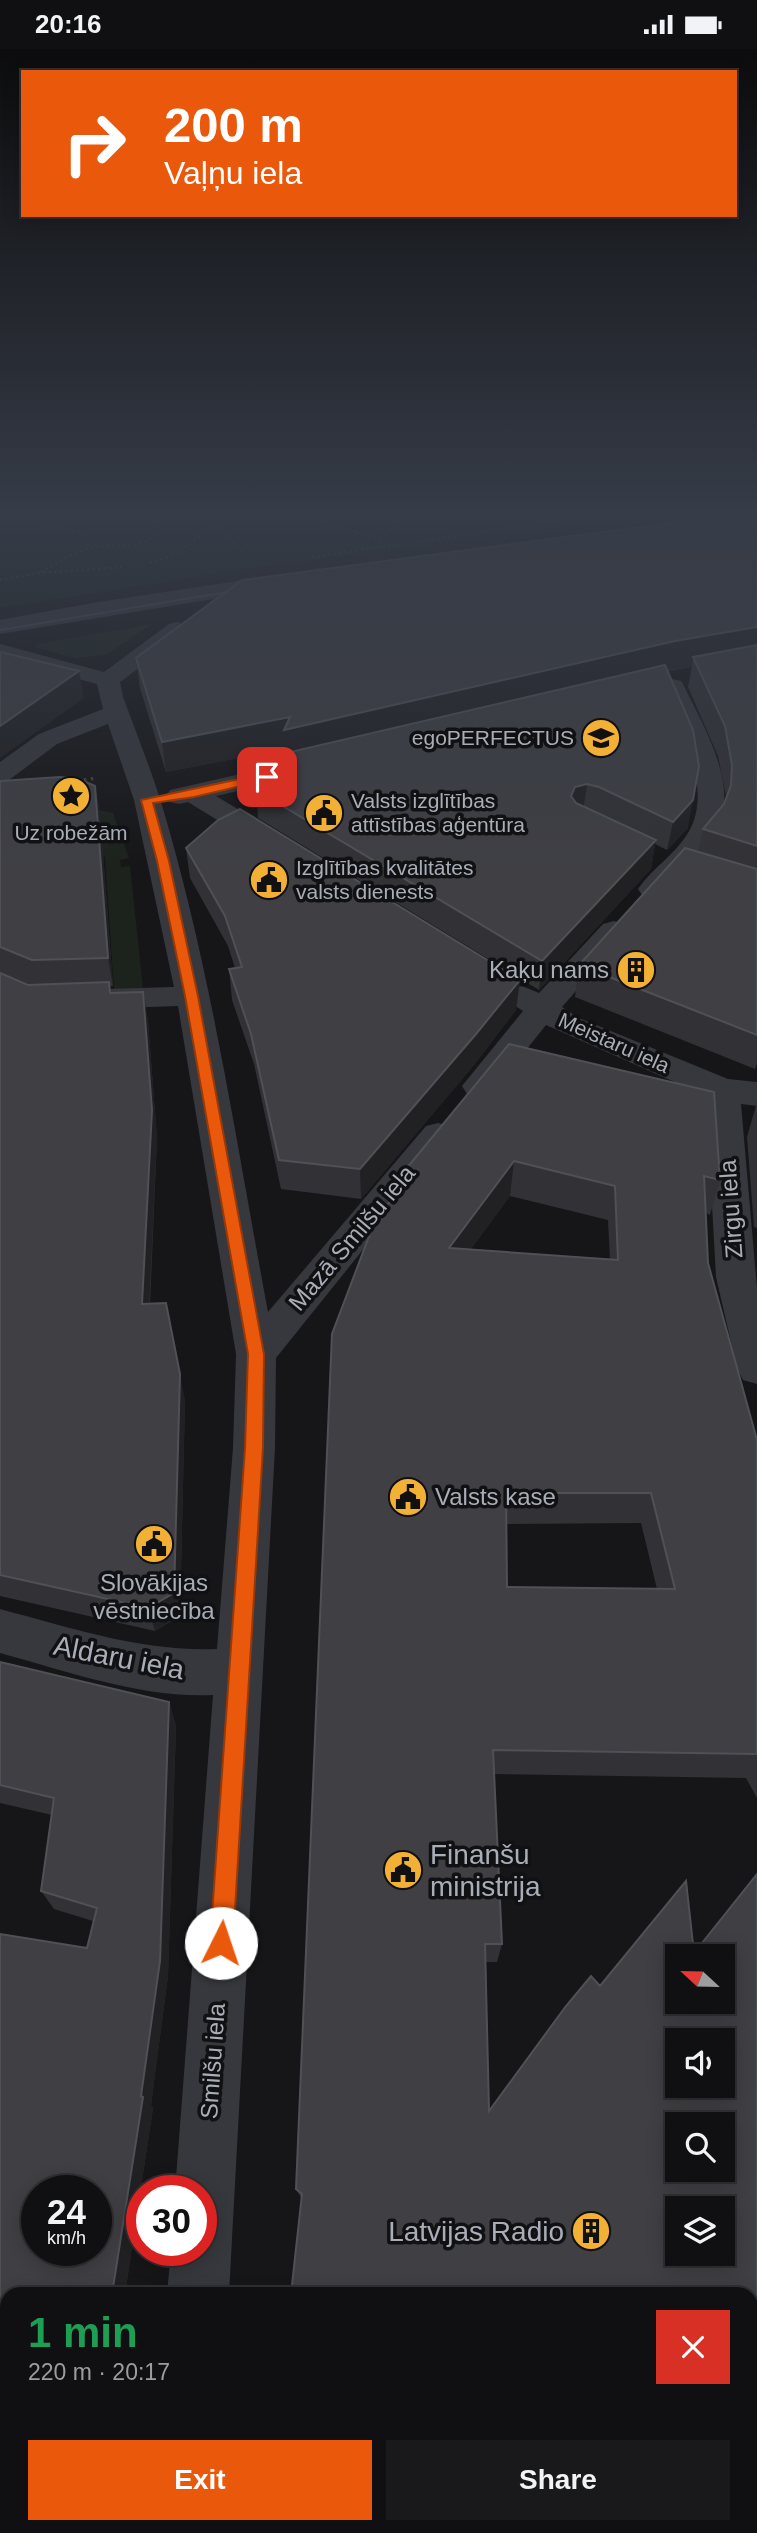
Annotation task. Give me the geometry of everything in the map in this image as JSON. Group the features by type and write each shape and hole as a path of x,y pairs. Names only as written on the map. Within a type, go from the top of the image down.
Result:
{"street":[{"path":"0,651 108,680 171,634"},
{"name":"Smilšu iela","path":"108,680 116,713 147,800 163,861 192,996 256,1354 254,1448 206,2175"},
{"name":"Mazā Smilšu iela","path":"256,1354 664,861 702,834 709,817 705,760 670,681"},
{"path":"0,774 48,739 116,713"},
{"path":"147,800 194,794 335,761"},
{"path":"194,794 300,859"},
{"path":"664,861 709,877"},
{"name":"Meistaru iela","path":"500,983 568,1025 740,1092"},
{"path":"0,985 35,1001 192,996"},
{"name":"Zirgu iela","path":"740,1092 735,1277 757,1368"},
{"name":"Aldaru iela","path":"0,1631 136,1667 190,1673 240,1671"},
{"path":"198,2287 200,2266"}],"shaded area":[{"path":"95,634 137,634 106,655 75,658 34,647 38,644"},
{"path":"84,807 113,813 129,858 120,860 121,867 130,866 143,989 114,990 105,856 101,856 101,827 97,817"}],"building":[{"path":"169,634 716,634 284,730 290,717 162,742 136,658"},
{"path":"757,645 757,846 703,829 724,804 731,785 732,765 725,726 693,657"},
{"path":"0,652 79,671 0,726"},
{"path":"665,665 693,730 699,766 693,800 673,822 599,787 587,784 575,787 571,796 576,803 656,840 542,961 256,790 273,756"},
{"path":"60,777 79,779 95,786 108,958 32,960 0,947 0,781"},
{"path":"240,809 520,980 360,1169 279,1160 251,1034 229,969 242,967 225,916 186,848 218,820"},
{"name":"Kaķu nams","path":"685,848 757,869 757,1035 579,965"},
{"path":"0,973 28,985 109,982 110,993 143,992 152,1110 142,1304 166,1303 180,1374 174,1593 148,1608 0,1575"},
{"path":"509,1044 714,1092 720,1180 704,1176 708,1263 757,1440 757,1754 493,1750 502,1944 485,1944 489,2111 591,1976 600,1986 686,1881 693,1944 665,1944 665,2014 735,2014 735,1944 701,1944 757,1874 757,2287 292,2287 302,2194 296,2189 332,1334 376,1218 417,1170 406,1169","holes":["514,1161 615,1186 618,1260 449,1248","506,1493 651,1493 675,1589 507,1587"]},
{"path":"0,1662 169,1702 160,1961 131,2175 126,2175 126,2205 113,2287 0,2287 0,1934 87,1948 97,1908 41,1891 54,1798 0,1785"}],"place":[{"name":"egoPERFECTUS","path":"601,738"},
{"name":"Uz robežām","path":"71,796"},
{"name":"Valsts izglītības attīstības aģentūra","path":"324,813"},
{"name":"Izglītības kvalitātes valsts dienests","path":"269,880"},
{"name":"Kaķu nams","path":"636,970"},
{"name":"Valsts kase","path":"408,1497"},
{"name":"Slovākijas vēstniecība","path":"154,1544"},
{"name":"Finanšu ministrija","path":"403,1870"},
{"name":"Latvijas Radio","path":"591,2231"}],"route":[{"path":"221,1943 254,1448 256,1354 192,996 147,800 194,794 267,777"}]}
